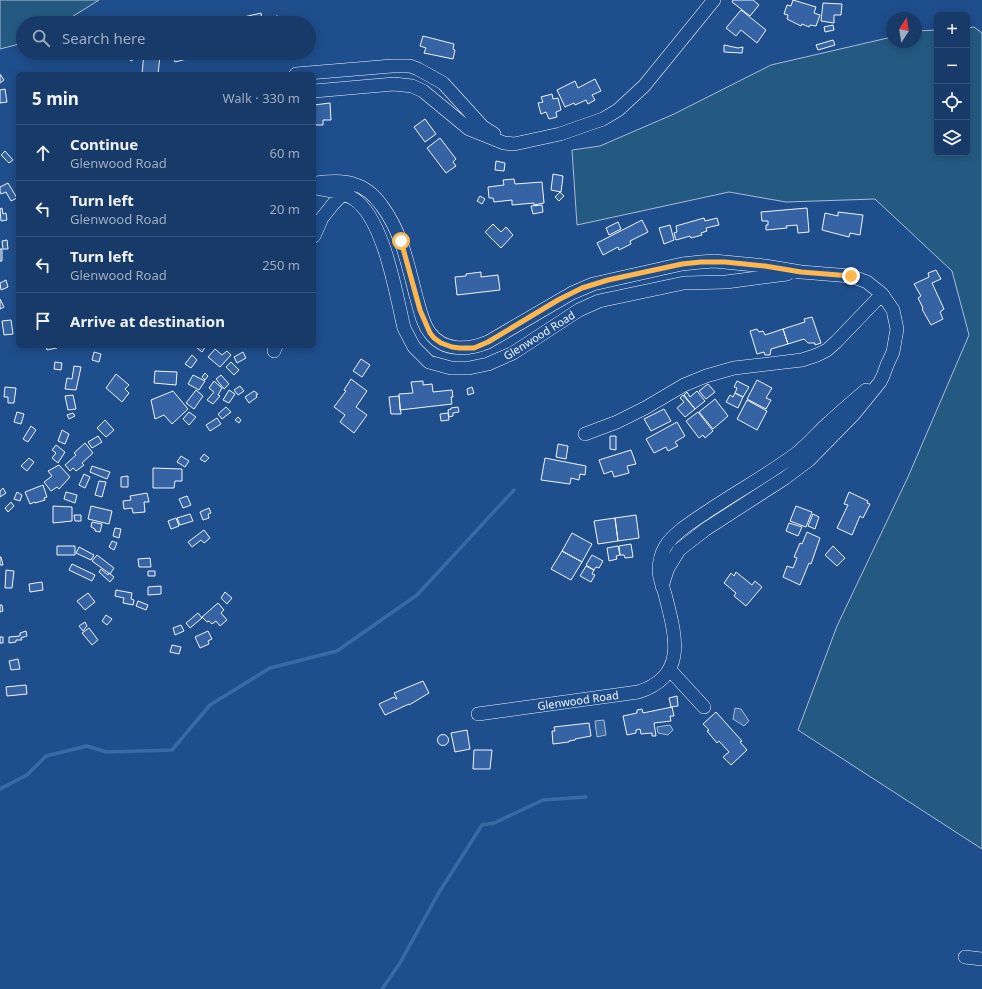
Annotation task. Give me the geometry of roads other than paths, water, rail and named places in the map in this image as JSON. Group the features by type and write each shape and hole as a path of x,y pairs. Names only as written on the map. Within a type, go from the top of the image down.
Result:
{"street":[{"path":"316,91 407,84 423,91 455,119 476,133 504,143 514,144 560,134 603,119 618,110 644,86 714,0"},
{"path":"316,72 392,66 406,66 418,69 443,83 486,130 500,137 523,142"},
{"name":"Glenwood Road","path":"316,183 332,182 354,184 366,190 373,196 392,221 401,241 426,327 434,338 441,343 452,347 467,348 488,342 572,292 587,286 682,264 701,262 765,266 801,272 851,276 867,282 882,294 893,310 897,329 893,352 887,365 866,390 799,451 777,467 697,518 671,539 666,545 660,560 659,572 675,639 674,656 670,670 660,680 638,692 478,714"},
{"path":"316,232 322,218 354,184"},
{"name":"Glenwood Road","path":"316,188 344,194 359,202 371,218 384,250 404,328 409,340 421,355 429,362 451,368 478,367 498,360 513,353 579,310 599,301 684,283 726,282 801,272"},
{"path":"585,434 617,422 684,385 706,376 734,368 802,360 817,355 827,350 836,342 882,294"},
{"path":"670,670 704,707"},
{"path":"966,957 982,959"}],"waterway":[{"path":"0,789 27,775 46,756 87,746 106,752 172,750 210,705 270,668 337,651 417,595 514,490"},
{"path":"382,989 400,963 438,894 482,825 494,823 543,800 586,797"}]}
